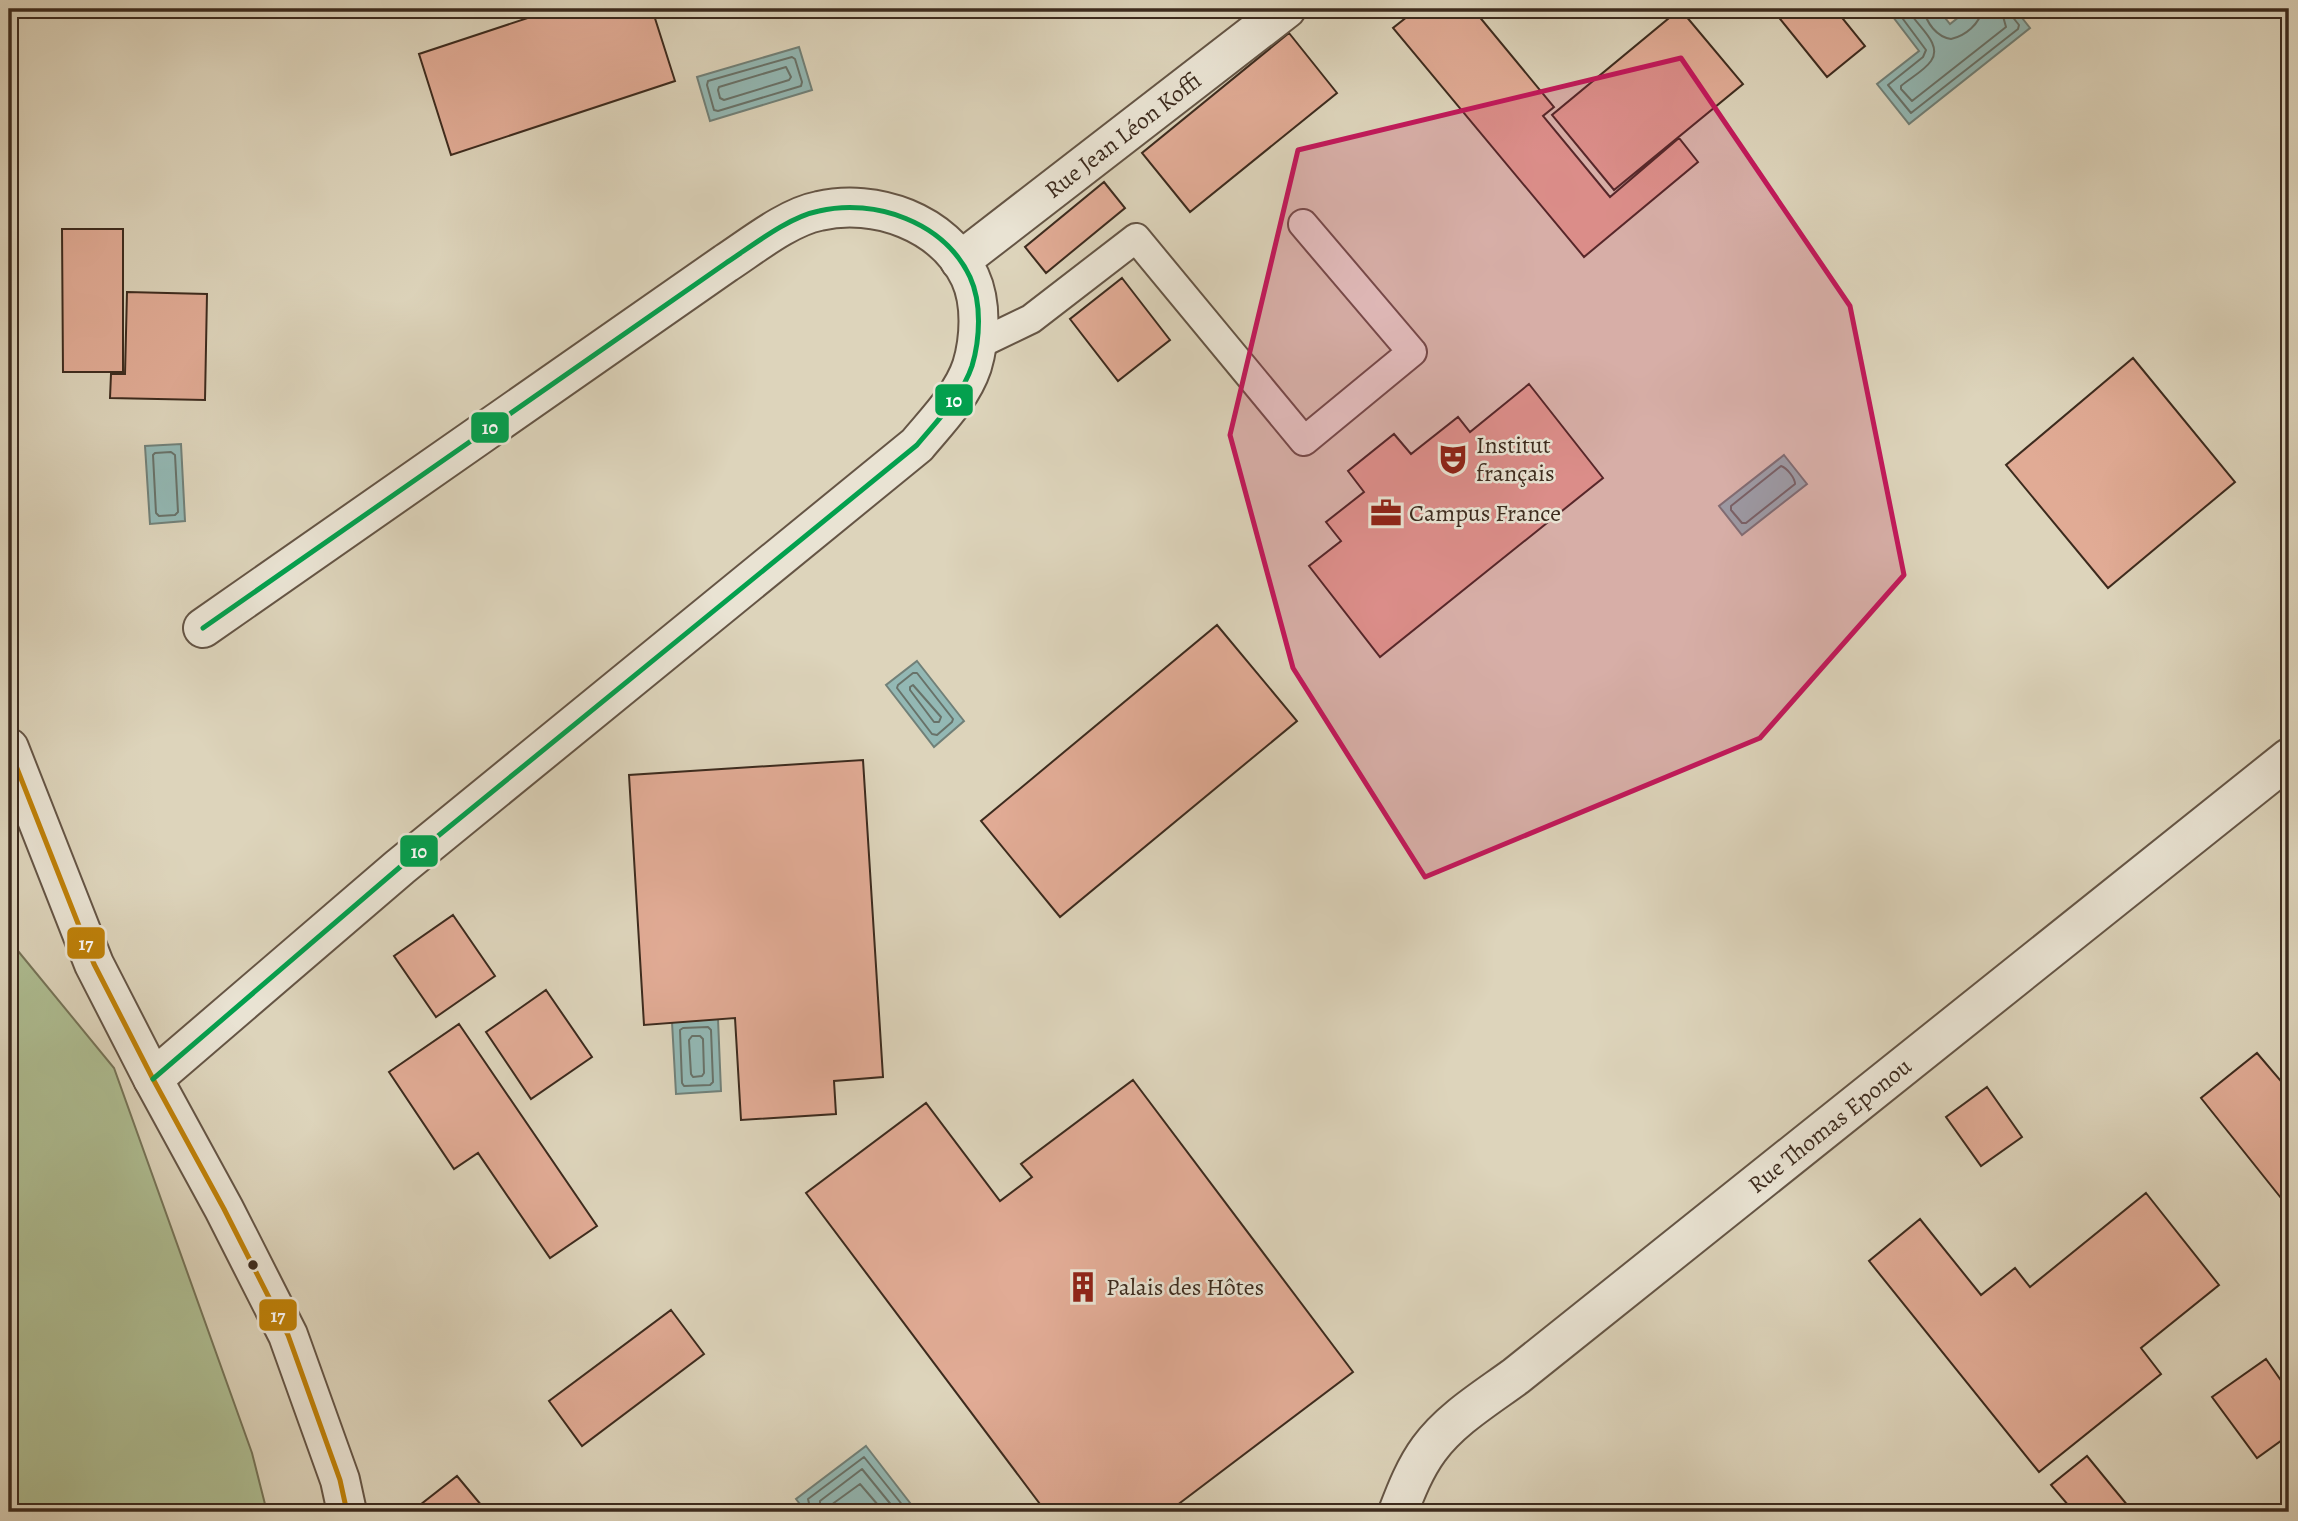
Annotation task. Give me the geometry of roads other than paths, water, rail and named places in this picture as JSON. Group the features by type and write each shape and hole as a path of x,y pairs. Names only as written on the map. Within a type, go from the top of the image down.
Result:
{"street":[{"name":"Rue Jean Léon Koffi","path":"960,261 1286,9"},
{"path":"153,1079 400,867 917,445 950,406 971,369 976,345 978,304 970,277 940,239 916,223 886,211 853,207 818,211 801,217 726,263 203,628"},
{"path":"9,748 94,964 288,1335 340,1480 347,1512"},
{"name":"Rue Thomas Eponou","path":"1398,1512 1408,1486 1429,1448 1455,1421 1516,1376 2289,758"}],"lane":[{"path":"976,345 1031,319 1136,238 1304,441 1412,352 1303,224"}],"water":[{"path":"1896,9 1938,9 1950,24 1969,9 2015,9 2030,28 1909,124 1877,84 1919,51 1890,13"},
{"path":"799,47 812,90 710,121 697,77"},
{"path":"181,444 185,521 150,524 145,446"},
{"path":"1784,455 1807,484 1742,535 1719,506"},
{"path":"917,661 964,721 934,747 886,685"},
{"path":"718,1019 721,1091 676,1094 672,1022"},
{"path":"866,1446 917,1512 806,1512 796,1499"}],"place":[{"name":"Institut français","path":"1453,459"},
{"name":"Campus France","path":"1386,513"},
{"name":"Palais des Hôtes","path":"1083,1287"}]}
